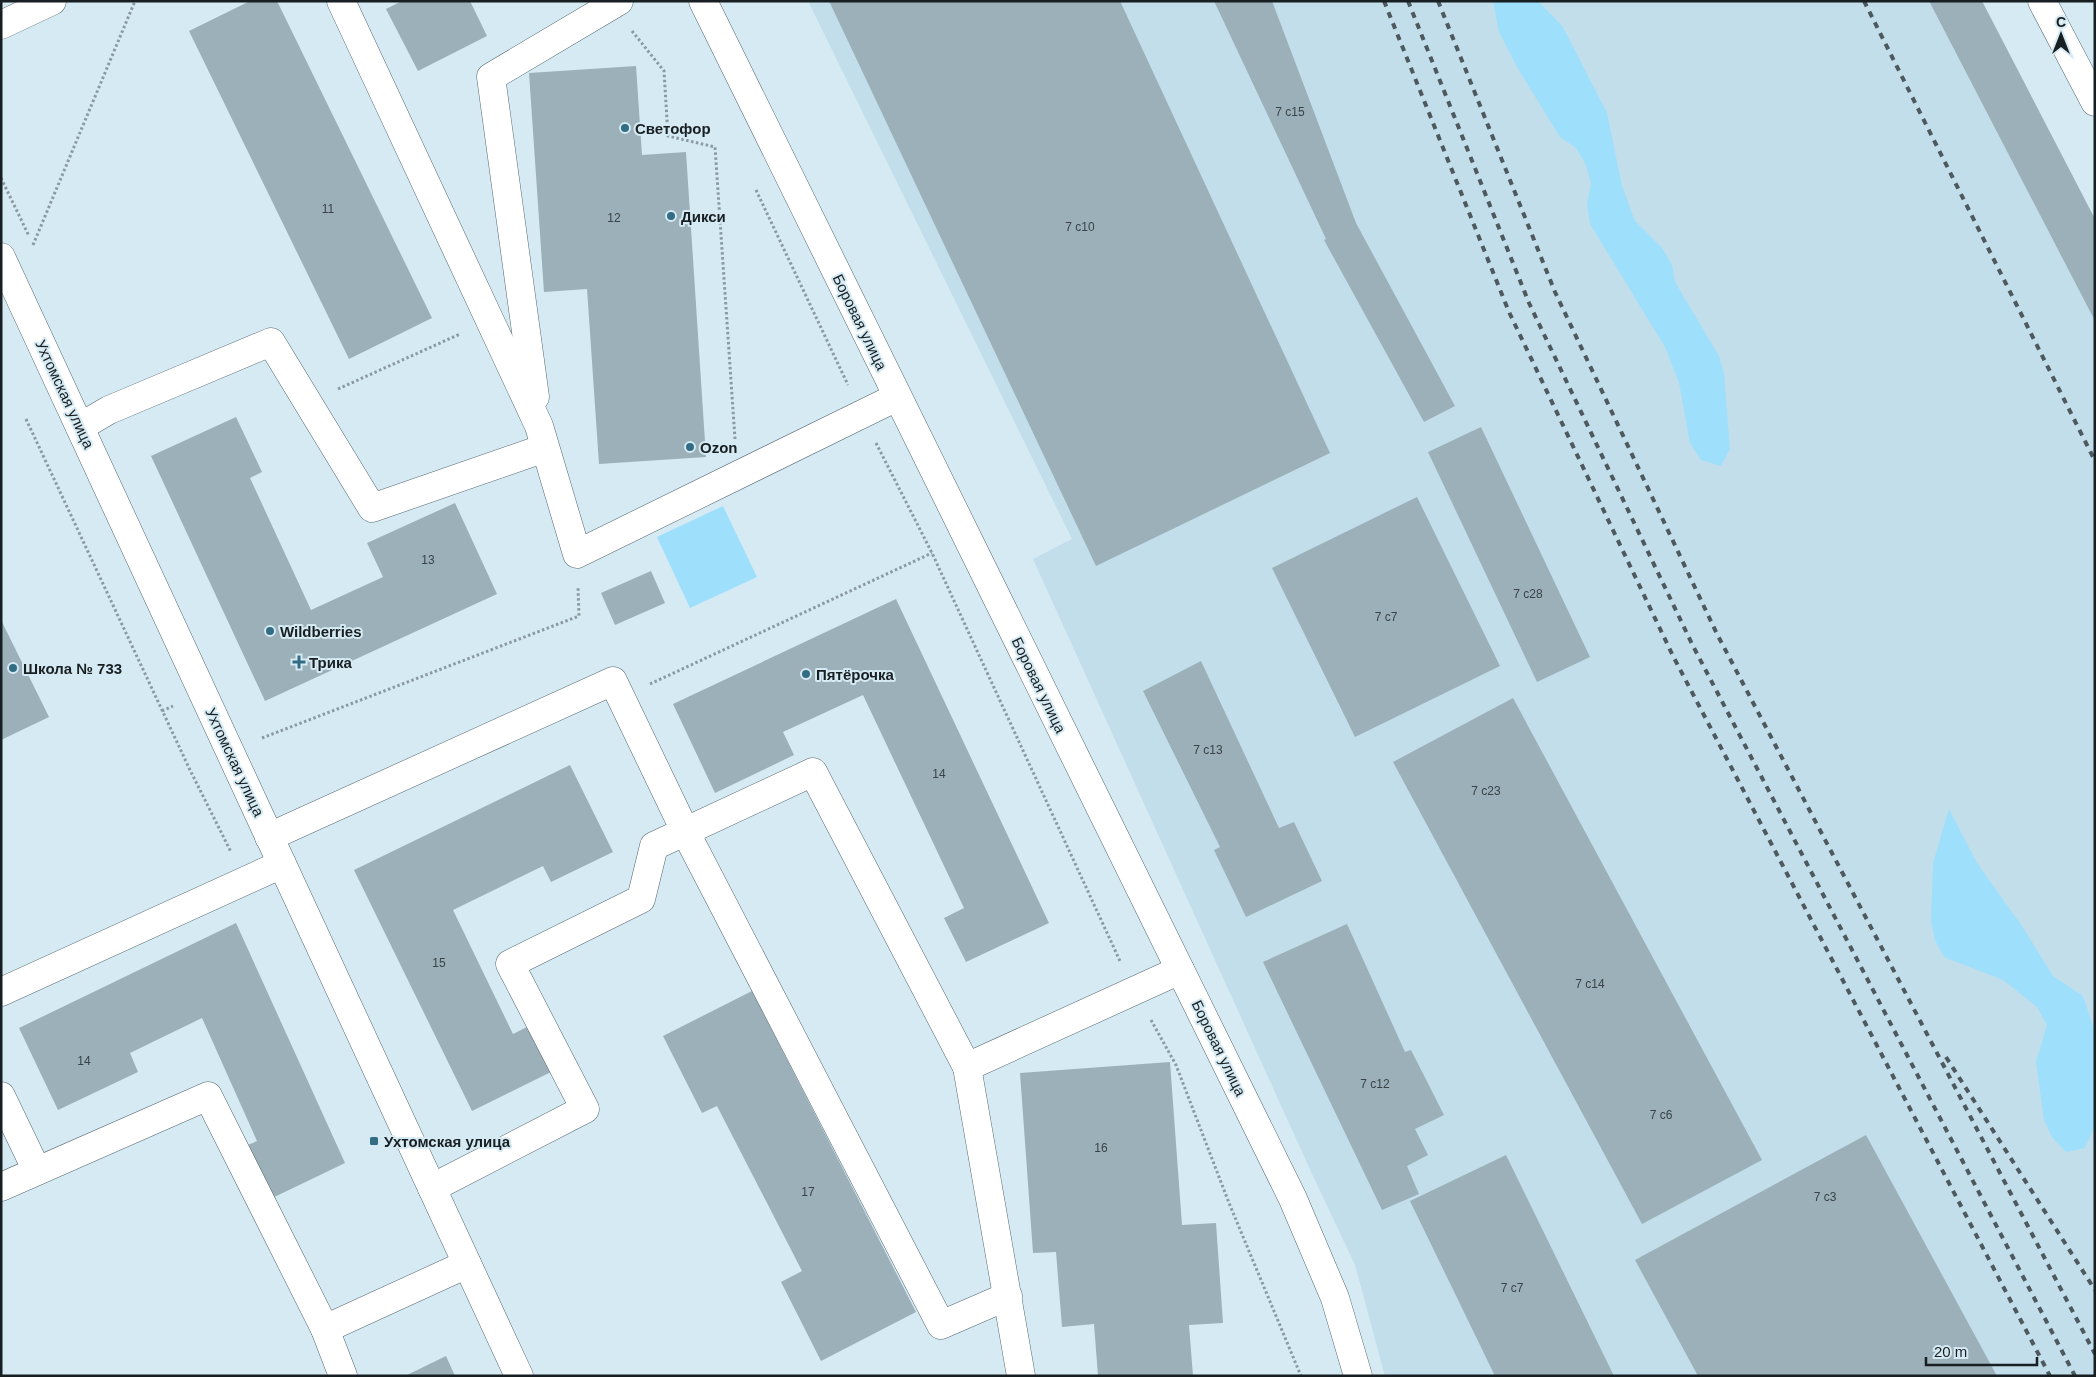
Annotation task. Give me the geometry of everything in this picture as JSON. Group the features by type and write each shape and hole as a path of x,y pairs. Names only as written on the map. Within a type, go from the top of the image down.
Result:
{"street":[{"path":"1,25 52,1"},
{"path":"341,1 490,320 542,437 577,554 897,396"},
{"name":"Боровая улица","path":"703,1 1293,1199 1335,1298 1358,1376"},
{"path":"2042,1 2095,102"},
{"path":"542,437 491,77 615,3"},
{"name":"Ухтомская улица","path":"1,257 519,1376"},
{"path":"80,427 109,410 272,342 372,508 542,437"},
{"path":"269,837 613,681 685,831 941,1325 1008,1296"},
{"path":"432,1188 585,1109 510,964 641,899 654,846 813,772 967,1066 1021,1376"},
{"path":"1,992 282,864"},
{"path":"967,1066 1180,970"},
{"path":"1,1096 37,1171"},
{"path":"1,1187 208,1096 325,1329 343,1376"},
{"path":"325,1329 467,1264"}],"path":[{"path":"33,246 135,1"},
{"path":"615,3 664,71 668,136 715,147 738,476"},
{"path":"752,181 862,414 932,553 1134,991 1176,1065 1228,1203 1301,1376"},
{"path":"308,403 490,320"},
{"path":"26,419 190,770"},
{"path":"262,738 579,616 577,554"}],"shaded area":[{"path":"808,1 1929,1 2095,321 2095,1376 1385,1376 1355,1265 1033,559 1072,539"},
{"path":"1493,1 1538,1 1563,27 1607,113 1622,186 1635,221 1662,248 1672,265 1675,282 1719,356 1724,374 1730,449 1721,466 1701,460 1690,443 1679,383 1665,347 1590,224 1587,204 1591,184 1586,165 1576,148 1560,137 1517,67 1499,32"},
{"path":"723,506 757,577 690,608 657,537"},
{"path":"1949,809 1977,863 2022,926 2053,976 2083,996 2095,1032 2095,1120 2085,1148 2066,1152 2052,1137 2044,1120 2036,1062 2047,1025 2037,1007 2003,980 1944,957 1935,940 1931,921 1933,863"}],"building":[{"path":"250,1 277,1 432,318 349,359 189,31"},
{"path":"402,1 470,1 487,36 418,71 386,9"},
{"path":"829,1 1120,1 1330,453 1096,566"},
{"path":"1214,1 1272,1 1356,223 1455,406 1424,422 1324,240 1326,239"},
{"path":"1929,1 1982,1 2095,219 2095,321"},
{"path":"636,66 642,155 686,152 706,457 599,464 587,289 544,292 529,73"},
{"path":"236,417 262,472 250,478 311,610 383,577 367,543 455,503 497,594 265,701 151,456"},
{"path":"1481,427 1590,657 1537,682 1428,452"},
{"path":"1417,497 1500,666 1355,737 1272,568"},
{"path":"651,571 665,603 615,625 601,593"},
{"path":"896,599 1049,923 966,962 944,918 964,908 863,695 783,732 794,755 715,793 673,704"},
{"name":"Школа № 733","path":"1,620 49,717 1,740"},
{"path":"1201,661 1279,828 1294,822 1322,881 1246,917 1214,850 1220,847 1143,691"},
{"path":"1513,698 1762,1160 1642,1224 1393,762"},
{"path":"570,765 613,852 551,882 543,866 453,910 513,1034 531,1025 553,1071 472,1111 354,870"},
{"path":"236,923 345,1163 264,1202 239,1149 257,1141 202,1018 130,1053 138,1072 58,1110 19,1028"},
{"path":"1347,924 1405,1052 1411,1050 1444,1115 1415,1129 1428,1155 1407,1166 1419,1194 1382,1210 1263,962"},
{"path":"752,991 916,1312 821,1361 781,1282 802,1271 717,1106 702,1113 663,1036"},
{"path":"1170,1062 1182,1225 1216,1223 1223,1323 1189,1325 1193,1376 1098,1376 1094,1324 1062,1327 1056,1252 1033,1253 1020,1073"},
{"path":"1866,1135 1997,1376 1698,1376 1635,1260"},
{"path":"1506,1155 1614,1376 1495,1376 1410,1201"},
{"path":"446,1356 455,1376 405,1376"}],"railway":[{"path":"1384,1 1509,312 1673,656 2050,1376"},
{"path":"1408,1 1529,303 1693,646 2075,1376"},
{"path":"1438,1 1555,292 1717,634 2095,1354"},
{"path":"1864,1 2095,461"},
{"path":"1946,1057 2095,1290"}],"place":[{"name":"Светофор","path":"625,128"},
{"name":"Дикси","path":"671,216"},
{"name":"Ozon","path":"690,447"},
{"name":"Wildberries","path":"270,631"},
{"name":"Трика","path":"299,662"},
{"name":"Школа № 733","path":"13,668"},
{"name":"Пятёрочка","path":"806,674"},
{"name":"Ухтомская улица","path":"374,1141"}]}
